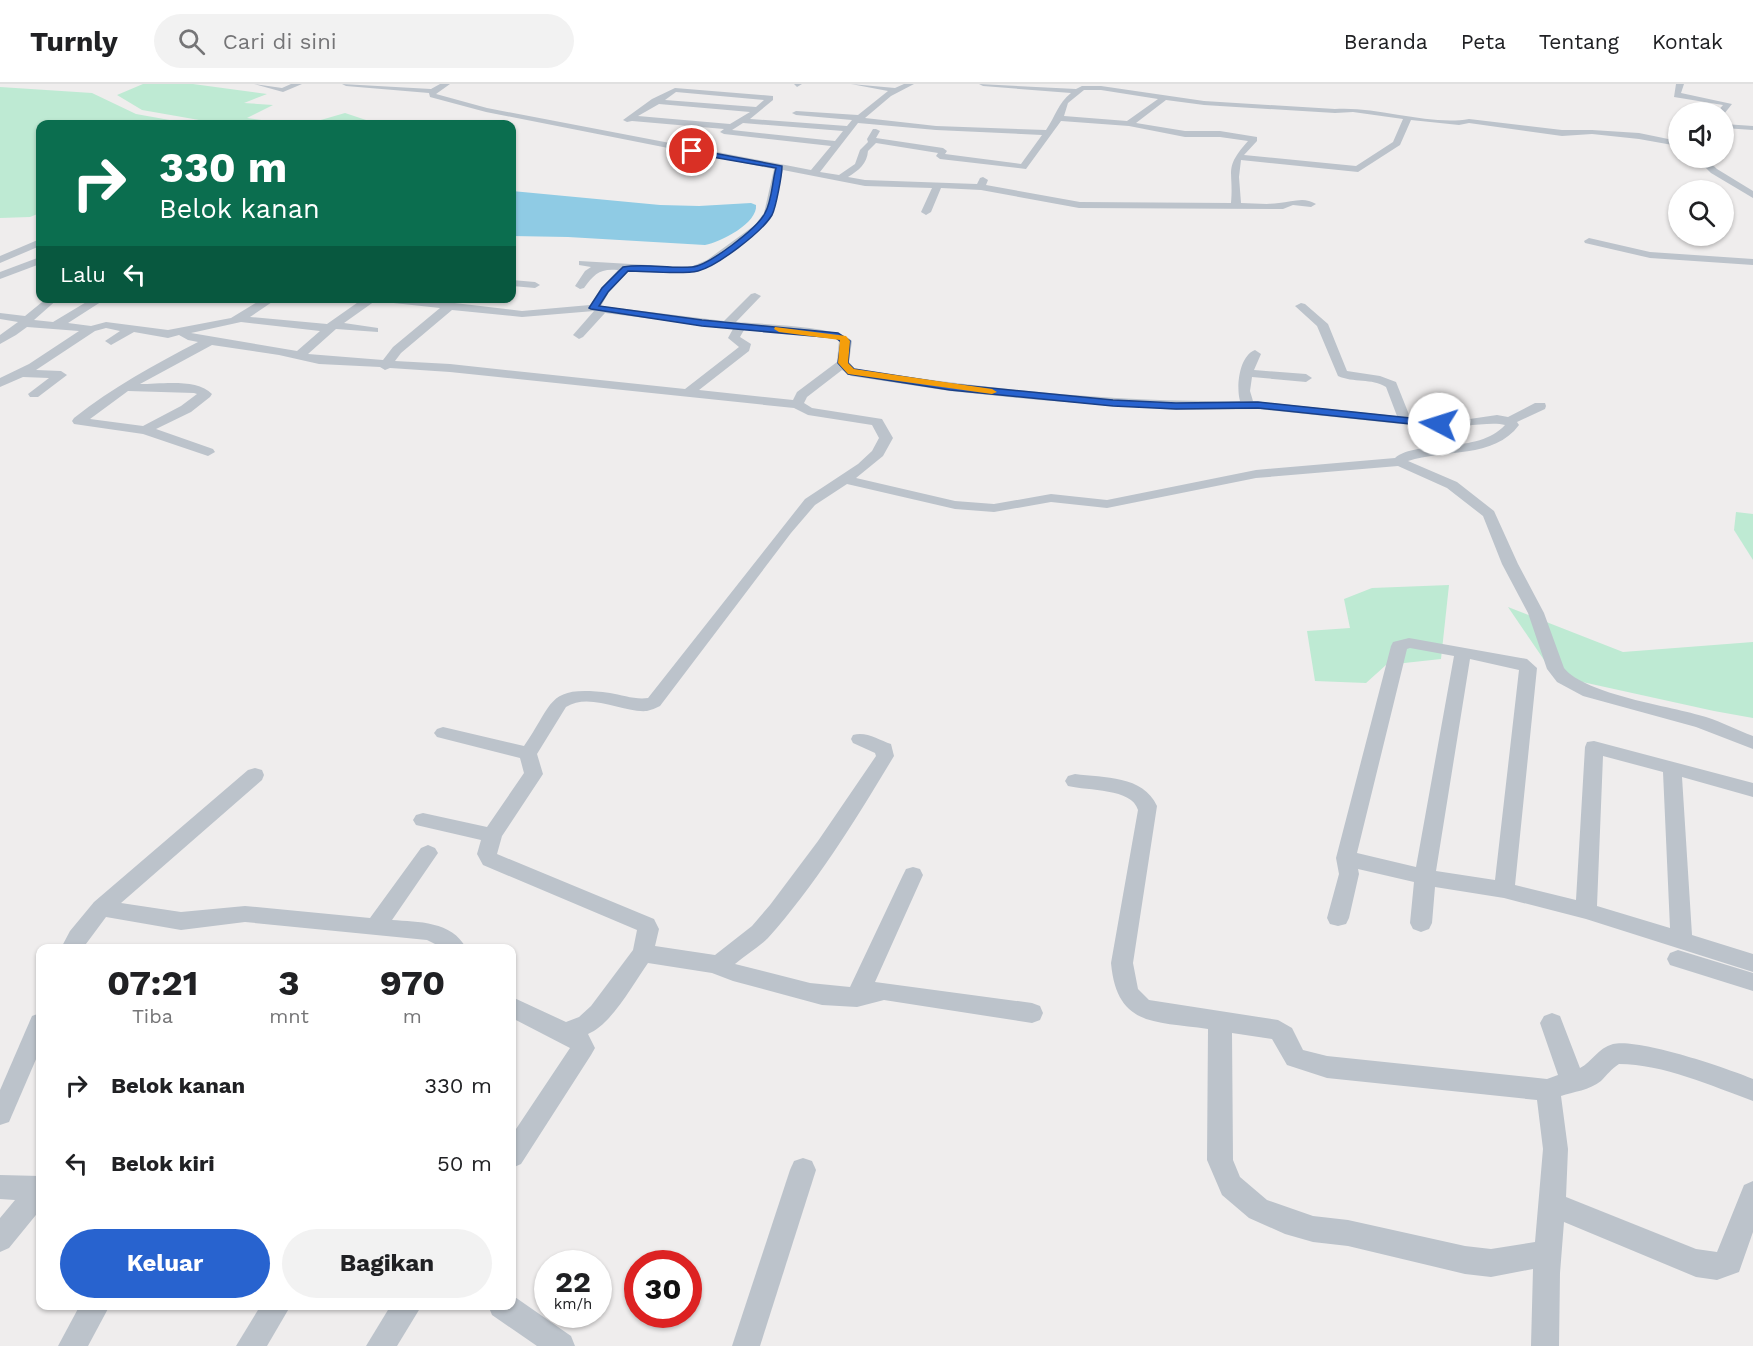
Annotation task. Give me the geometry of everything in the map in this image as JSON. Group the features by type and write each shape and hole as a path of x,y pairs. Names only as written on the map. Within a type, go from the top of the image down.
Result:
{"street":[{"path":"258,84 283,90 298,84"},
{"path":"346,84 432,91 446,84"},
{"path":"855,84 895,90"},
{"path":"814,173 858,119 895,90 910,84"},
{"path":"982,84 1042,86 1076,91"},
{"path":"1680,84 1677,95 1717,102"},
{"path":"872,140 944,151 940,156 1023,168 1059,118 1064,102 1082,88 1104,86 1163,99 1335,111 1360,110 1459,123 1469,121 1562,133 1592,132 1668,141"},
{"path":"432,91 434,96 453,102 610,131 692,151 865,183 937,186 982,183 1079,205 1279,207 1292,202 1311,204"},
{"path":"712,139 726,131 743,121 770,98 669,91 626,121 726,131 838,144"},
{"path":"1129,124 1163,99"},
{"path":"655,101 770,110"},
{"path":"781,111 884,123 1049,133"},
{"path":"1239,157 1344,170 1358,169 1397,143 1408,117"},
{"path":"1059,118 1129,124 1185,134 1220,134 1254,140 1239,157 1233,180 1238,195 1236,206"},
{"path":"743,121 848,129"},
{"path":"840,179 858,166 863,158 864,150 872,140 873,133 884,123"},
{"path":"1734,127 1753,128"},
{"path":"726,131 829,154"},
{"path":"692,151 702,145"},
{"path":"583,263 626,268 695,269 711,262 758,227 769,214 779,167"},
{"path":"1711,168 1753,195"},
{"path":"1037,196 1042,184"},
{"path":"926,212 937,186"},
{"path":"1589,241 1650,255 1753,262"},
{"path":"0,260 36,244"},
{"path":"0,276 36,262"},
{"path":"579,286 589,273 602,265"},
{"path":"0,268 36,271"},
{"path":"579,335 598,308 609,285 626,268"},
{"path":"516,283 535,285"},
{"path":"688,392 746,348 745,344 734,338 734,326 755,296"},
{"path":"0,340 48,303"},
{"path":"55,326 94,303"},
{"path":"0,382 21,373 92,329 106,325 165,334 183,332 241,318 265,303"},
{"path":"298,357 331,327 365,303"},
{"path":"423,303 535,314 598,308 843,338 846,341 843,363 847,369 858,373 950,387 1038,392 1176,406 1248,405 1405,421 1462,424 1497,419 1510,421 1540,406"},
{"path":"483,310 488,303"},
{"path":"385,366 397,350 450,306"},
{"path":"1300,306 1322,324 1338,368 1342,373 1351,377 1386,380 1392,385 1405,421"},
{"path":"0,316 55,326 92,329"},
{"path":"241,318 374,330"},
{"path":"111,341 133,328"},
{"path":"183,332 192,338 279,351 298,357 385,366 450,368 797,404 808,411 878,422 886,438 878,453 863,467 810,502 654,702 646,705 581,696 566,698 560,703 528,754"},
{"path":"208,452 146,430 79,421 106,399 210,341"},
{"path":"1248,405 1244,391 1246,373 1255,354"},
{"path":"797,404 801,395 843,363"},
{"path":"21,373 61,375 34,394"},
{"path":"1246,373 1306,378"},
{"path":"126,387 197,389 206,394 186,409 146,430"},
{"path":"1401,462 1401,459 1410,456 1491,440 1508,432 1512,425 1510,421"},
{"path":"844,479 955,505 994,508 1051,498 1107,504 1256,474 1401,462 1405,466 1452,485 1489,514 1510,564 1536,613 1556,669 1563,678 1589,692 1702,722 1753,743"},
{"path":"1338,918 1349,874 1346,858 1399,646 1409,643 1521,663 1528,668 1504,890"},
{"path":"1421,923 1425,877 1463,652"},
{"path":"442,733 528,754"},
{"path":"720,965 723,960 753,939 784,902 885,756 884,749 860,739"},
{"path":"1586,911 1594,747 1753,790"},
{"path":"528,754 534,774 492,836 488,854 490,860 646,925 648,933 643,953 599,1013 587,1024 566,1033"},
{"path":"1672,768 1680,950"},
{"path":"74,944 101,908 255,775"},
{"path":"1075,781 1130,789 1137,792 1147,803 1148,810 1122,963 1124,989 1128,996 1144,1009 1278,1030 1284,1035 1295,1058 1308,1063 1547,1090 1591,1075 1600,1064 1615,1053 1686,1067 1725,1078 1753,1090"},
{"path":"423,820 492,836"},
{"path":"374,928 428,853"},
{"path":"1346,858 1425,877 1504,890 1586,911 1753,982"},
{"path":"857,997 913,875"},
{"path":"101,908 181,921 245,914 438,934 452,944"},
{"path":"1680,950 1753,963"},
{"path":"643,953 720,965 722,969 788,988 833,996 857,997 867,991 884,991 1032,1013"},
{"path":"516,1009 582,1043 581,1052 516,1150"},
{"path":"1220,1021 1220,1160 1231,1186 1258,1209 1285,1221 1313,1229 1348,1233 1465,1260 1491,1263 1547,1253"},
{"path":"1552,1023 1573,1083"},
{"path":"0,1114 36,1033"},
{"path":"1545,1346 1547,1253 1557,1140 1554,1112 1547,1090"},
{"path":"746,1346 803,1170"},
{"path":"0,1187 36,1189"},
{"path":"0,1239 36,1194"},
{"path":"1552,1204 1696,1263 1717,1266 1729,1262 1753,1194"},
{"path":"72,1346 93,1310"},
{"path":"250,1346 274,1310"},
{"path":"381,1346 405,1310"},
{"path":"509,1310 561,1346"}],"green space":[{"path":"143,84 193,84 267,94 244,103 273,105 247,118 261,120 199,120 142,110 117,95"},
{"path":"0,87 92,93 136,114 170,120 36,120 36,215 30,217 0,218"},
{"path":"345,113 366,120 321,120"},
{"path":"1736,512 1753,514 1753,560 1734,530"},
{"path":"1449,585 1441,659 1386,665 1366,683 1315,681 1307,631 1350,628 1344,599 1372,588"},
{"path":"1508,607 1623,652 1753,642 1753,718 1555,676"}],"water":[{"path":"516,191 660,205 699,206 751,203 756,205 755,212 745,225 729,236 705,245 516,236"}],"slow traffic":[{"path":"779,329 830,334 843,338 846,341 843,363 851,372 992,392"}],"route":[{"path":"692,151 779,167 769,214 758,227 727,251 695,269 626,268 605,290 594,308 702,323 830,334 846,341 843,363 851,372 950,387 1113,403 1176,406 1258,405 1439,424"}]}
